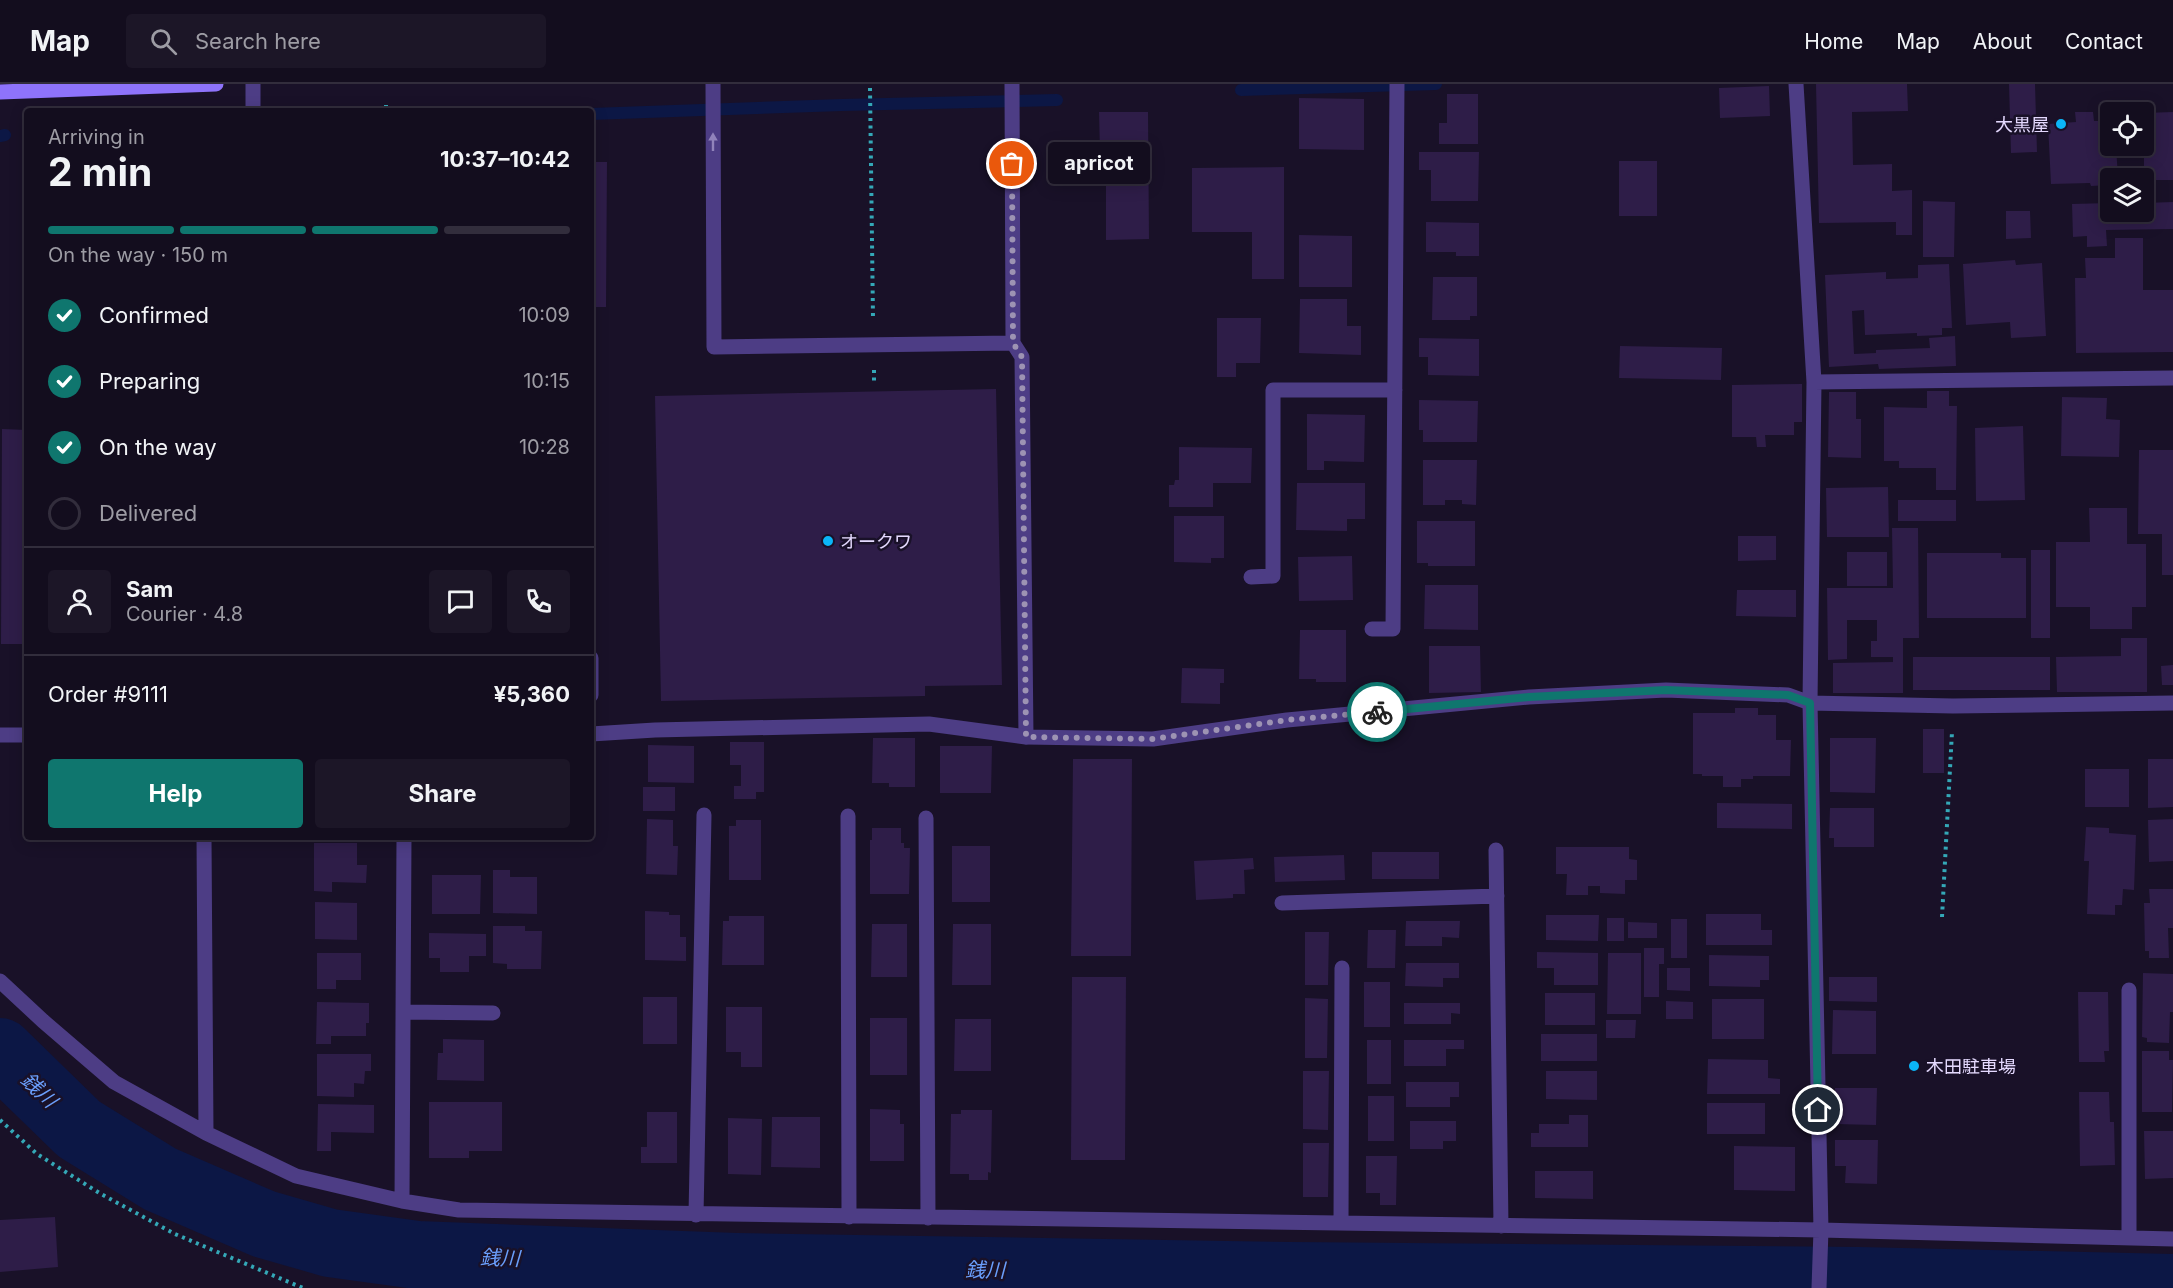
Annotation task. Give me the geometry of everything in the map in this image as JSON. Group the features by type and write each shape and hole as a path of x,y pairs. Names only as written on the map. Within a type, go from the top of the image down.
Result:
{"main road":[{"path":"0,92 216,84"}],"street":[{"path":"254,84 254,108"},
{"path":"713,84 714,347 1013,343"},
{"path":"1796,84 1814,382 1810,703 1821,1230 1820,1288"},
{"path":"1372,629 1393,629 1397,89"},
{"path":"1012,95 1013,343 1022,357 1026,737"},
{"path":"1814,382 2173,378"},
{"path":"1251,577 1273,576 1273,390 1395,390"},
{"path":"594,734 655,730 929,724 1026,737 1153,739 1287,720 1529,697 1666,690 1788,695 1810,703 1953,706 2173,703"},
{"path":"0,735 24,735"},
{"path":"696,1215 704,814"},
{"path":"848,816 849,1217"},
{"path":"926,818 928,1218"},
{"path":"204,840 206,1133"},
{"path":"402,1201 404,840"},
{"path":"1496,850 1501,1226"},
{"path":"1282,903 1497,896"},
{"path":"1341,1224 1342,968"},
{"path":"0,981 114,1082 206,1133 296,1176 402,1201 459,1210 1821,1230 2173,1239"},
{"path":"2129,990 2129,1238"},
{"path":"403,1012 493,1013"}],"path":[{"path":"870,88 874,385"},
{"path":"1942,917 1953,706"},
{"path":"0,1120 37,1154 101,1194 176,1234 303,1288"}],"building":[{"path":"1816,84 1907,84 1908,111 1852,112 1853,165 1892,164 1892,191 1912,190 1912,235 1896,235 1896,222 1819,223"},
{"path":"2009,84 2035,84 2037,152 2011,153"},
{"path":"1769,86 1770,116 1720,118 1719,88"},
{"path":"1447,94 1478,94 1478,144 1439,144 1439,123 1447,123"},
{"path":"1299,98 1364,99 1364,150 1299,149"},
{"path":"1099,112 1148,112 1149,239 1106,240 1106,151 1100,151"},
{"path":"2075,112 2093,112 2094,121 2100,121 2100,156 2117,156 2117,168 2100,168 2100,186 2091,186 2090,183 2051,184 2048,124 2076,122"},
{"path":"2173,112 2173,180 2154,180 2154,168 2144,168 2144,156 2154,156 2154,113"},
{"path":"1419,152 1479,152 1478,201 1431,201 1431,170 1419,170"},
{"path":"1619,161 1657,161 1657,216 1619,216"},
{"path":"594,162 607,162 606,307 594,307"},
{"path":"1284,167 1284,279 1252,279 1252,232 1192,232 1192,168"},
{"path":"1923,201 1955,202 1954,257 1923,257"},
{"path":"2173,202 2173,229 2106,230 2107,246 2087,247 2087,236 2073,237 2072,204 2100,203 2100,222 2154,222 2154,203"},
{"path":"2006,211 2030,211 2031,238 2006,239"},
{"path":"1426,222 1479,223 1479,256 1456,256 1456,252 1426,252"},
{"path":"1299,235 1352,236 1352,287 1299,287"},
{"path":"2115,238 2143,238 2143,290 2173,290 2173,352 2076,353 2075,278 2086,278 2085,258 2115,258"},
{"path":"2015,260 2016,265 2042,263 2046,336 2011,338 2010,322 1966,325 1963,264"},
{"path":"1949,264 1952,328 1942,328 1942,335 1917,336 1917,333 1865,335 1864,310 1852,311 1854,354 1876,353 1876,350 1930,348 1929,338 1955,336 1956,366 1879,369 1878,364 1829,367 1825,275 1886,272 1886,279 1918,278 1918,265"},
{"path":"1433,277 1477,277 1477,316 1470,316 1470,320 1432,320"},
{"path":"1300,299 1347,299 1347,326 1361,326 1361,355 1299,353"},
{"path":"1217,318 1261,318 1260,363 1236,363 1236,377 1217,377"},
{"path":"1419,338 1479,339 1479,376 1428,375 1428,357 1419,357"},
{"path":"1620,346 1722,348 1721,380 1619,378"},
{"path":"1802,384 1802,422 1794,422 1794,435 1765,435 1766,447 1757,447 1756,437 1732,437 1732,385"},
{"name":"オークワ","path":"996,389 1002,685 925,686 925,696 661,701 655,396"},
{"path":"1927,391 1949,391 1949,406 1957,406 1956,490 1936,490 1936,468 1899,468 1899,461 1884,461 1884,407 1927,408"},
{"path":"1829,392 1856,392 1856,419 1861,419 1861,458 1828,457"},
{"path":"2062,397 2107,398 2106,419 2120,420 2119,457 2061,456"},
{"path":"1419,400 1478,401 1477,442 1423,442 1423,430 1419,430"},
{"path":"1307,414 1365,415 1364,462 1324,461 1324,470 1307,470"},
{"path":"2023,426 2025,500 1976,501 1975,428"},
{"path":"2,429 24,430 24,644 1,644"},
{"path":"1179,447 1252,448 1251,483 1213,483 1213,507 1169,507 1169,485 1174,485 1175,480 1179,480"},
{"path":"2139,450 2173,450 2173,575 2162,575 2162,534 2138,534"},
{"path":"1423,460 1477,460 1476,505 1462,504 1462,500 1445,500 1445,505 1423,505"},
{"path":"1297,483 1365,483 1365,519 1347,519 1347,531 1296,530"},
{"path":"1888,487 1889,537 1827,537 1826,488"},
{"path":"1898,500 1956,500 1956,521 1898,521"},
{"path":"2089,508 2127,508 2127,544 2146,544 2146,607 2132,607 2132,629 2090,629 2090,607 2056,607 2056,542 2090,542"},
{"path":"1174,516 1224,516 1224,558 1211,558 1211,563 1174,562"},
{"path":"1417,521 1475,521 1475,566 1428,566 1428,563 1417,563"},
{"path":"1892,528 1918,528 1919,638 1903,638 1903,693 1833,693 1833,663 1893,662 1893,657 1871,657 1871,641 1877,641 1877,620 1847,620 1847,659 1828,660 1827,588 1893,588"},
{"path":"1738,536 1776,536 1776,560 1738,561"},
{"path":"2031,550 2050,550 2050,638 2031,638"},
{"path":"1847,552 1887,552 1887,586 1847,586"},
{"path":"1927,553 2001,553 2001,558 2026,558 2026,618 1927,618"},
{"path":"1352,556 1353,600 1299,601 1298,557"},
{"path":"1425,585 1478,585 1478,630 1424,629"},
{"path":"1737,590 1796,590 1796,617 1736,616"},
{"path":"1300,630 1346,630 1346,682 1316,682 1316,679 1299,679"},
{"path":"2121,638 2147,638 2147,692 2057,692 2056,657 2121,656"},
{"path":"1429,646 1480,646 1481,692 1429,693"},
{"path":"1913,657 2050,657 2050,690 1913,690"},
{"path":"2173,665 2173,685 2162,685 2161,666"},
{"path":"1182,668 1224,669 1224,683 1220,683 1220,704 1181,703"},
{"path":"1735,708 1758,708 1758,715 1776,715 1776,740 1791,740 1790,776 1753,776 1753,779 1741,779 1741,787 1723,787 1723,776 1693,774 1693,713 1735,713"},
{"path":"1923,729 1944,729 1944,773 1923,773"},
{"path":"873,738 915,738 915,787 889,787 889,783 872,783"},
{"path":"1830,738 1876,738 1875,793 1830,792"},
{"path":"730,742 764,742 764,792 756,792 756,799 734,799 734,786 741,786 741,765 730,765"},
{"path":"648,745 694,746 694,783 648,782"},
{"path":"940,746 992,746 991,793 940,793"},
{"path":"1073,759 1132,759 1131,956 1071,956"},
{"path":"2148,759 2173,759 2173,807 2148,808"},
{"path":"2085,769 2129,769 2129,807 2085,807"},
{"path":"643,787 675,787 675,811 643,811"},
{"path":"1717,803 1792,804 1792,829 1717,828"},
{"path":"1830,808 1874,808 1874,847 1834,847 1834,838 1829,838"},
{"path":"647,819 673,820 673,846 678,846 677,875 646,874"},
{"path":"2173,819 2173,861 2149,862 2148,820"},
{"path":"736,820 761,820 761,880 729,880 729,826 736,826"},
{"path":"2086,827 2109,828 2109,833 2136,835 2134,890 2123,889 2122,905 2115,905 2115,915 2087,914 2089,861 2084,861"},
{"path":"872,828 901,828 901,843 904,843 904,848 910,848 909,894 870,894"},
{"path":"314,843 357,843 357,865 367,865 366,883 332,882 332,892 314,891"},
{"path":"952,846 990,846 990,902 952,902"},
{"path":"1556,847 1629,847 1629,859 1637,860 1637,880 1625,880 1625,894 1600,893 1600,886 1588,886 1588,895 1566,895 1567,874 1556,874"},
{"path":"1372,852 1439,852 1439,879 1372,879"},
{"path":"1344,855 1345,880 1275,882 1274,857"},
{"path":"1253,858 1254,869 1244,870 1245,894 1233,894 1233,898 1196,900 1194,861"},
{"path":"493,870 510,870 510,877 537,877 537,914 493,913"},
{"path":"432,875 481,875 480,914 432,914"},
{"path":"2149,889 2173,889 2173,928 2168,928 2169,958 2149,958 2149,951 2145,951 2144,903 2150,903"},
{"path":"315,902 357,903 357,940 315,939"},
{"path":"645,911 680,915 680,937 686,937 686,961 645,960"},
{"path":"1706,914 1761,914 1761,930 1772,930 1772,945 1706,945"},
{"path":"1546,915 1599,915 1598,941 1546,940"},
{"path":"729,916 764,916 764,965 722,965 723,921 729,921"},
{"path":"1607,918 1624,918 1624,941 1607,941"},
{"path":"1671,919 1687,919 1687,958 1671,958"},
{"path":"1406,921 1460,921 1459,938 1442,937 1442,946 1405,946"},
{"path":"1628,922 1657,923 1657,938 1628,938"},
{"path":"872,924 907,924 907,977 871,977"},
{"path":"953,924 991,924 991,985 952,985"},
{"path":"493,926 525,926 525,931 542,931 541,969 507,969 507,964 493,963"},
{"path":"1368,930 1396,930 1395,968 1367,968"},
{"path":"1305,932 1329,932 1328,985 1305,985"},
{"path":"429,933 486,934 486,956 469,956 469,972 440,972 440,958 429,958"},
{"path":"1644,948 1664,948 1664,964 1659,964 1659,997 1644,997"},
{"path":"1537,952 1598,953 1598,985 1554,985 1554,968 1537,968"},
{"path":"317,953 361,953 361,980 336,980 336,989 317,989"},
{"path":"1608,953 1641,953 1641,1014 1607,1014"},
{"path":"1709,955 1769,956 1769,980 1760,980 1760,987 1709,986"},
{"path":"1406,963 1459,963 1459,978 1443,978 1443,987 1405,986"},
{"path":"1667,968 1690,968 1690,991 1667,990"},
{"path":"2143,973 2173,974 2173,1012 2170,1012 2169,1043 2147,1042 2147,1038 2142,1037"},
{"path":"1072,977 1126,977 1125,1160 1071,1160"},
{"path":"1829,977 1877,977 1877,1002 1829,1001"},
{"path":"1364,982 1390,982 1390,1027 1364,1027"},
{"path":"2078,992 2108,992 2109,1051 2104,1051 2105,1062 2079,1062"},
{"path":"1545,993 1595,993 1595,1025 1545,1025"},
{"path":"643,997 677,997 677,1044 643,1044"},
{"path":"1305,998 1328,999 1327,1058 1305,1058"},
{"path":"1712,999 1764,999 1764,1039 1712,1039"},
{"path":"1666,1001 1693,1002 1693,1019 1666,1019"},
{"path":"317,1002 369,1003 369,1023 366,1023 366,1036 331,1036 331,1044 316,1044"},
{"path":"1404,1003 1460,1003 1460,1014 1451,1013 1451,1024 1404,1024"},
{"path":"726,1007 762,1007 762,1067 741,1067 741,1052 726,1052"},
{"path":"1833,1010 1876,1011 1876,1054 1832,1054"},
{"path":"870,1018 907,1018 907,1075 870,1075"},
{"path":"955,1019 991,1019 991,1071 954,1071"},
{"path":"1606,1020 1636,1020 1635,1038 1606,1038"},
{"path":"1541,1034 1597,1034 1597,1061 1541,1061"},
{"path":"443,1039 484,1040 484,1081 437,1080 438,1053 443,1053"},
{"path":"1367,1040 1391,1040 1391,1084 1367,1084"},
{"path":"1404,1040 1464,1040 1464,1049 1446,1049 1446,1066 1404,1066"},
{"path":"2142,1051 2169,1051 2169,1060 2173,1060 2172,1112 2142,1112"},
{"path":"317,1054 371,1054 371,1071 365,1071 364,1084 354,1083 354,1097 317,1096"},
{"path":"1708,1059 1768,1060 1768,1078 1780,1079 1780,1094 1707,1094"},
{"path":"1303,1071 1329,1071 1328,1130 1303,1129"},
{"path":"1546,1071 1597,1071 1597,1100 1546,1099"},
{"path":"1406,1082 1459,1082 1459,1097 1450,1097 1450,1107 1406,1107"},
{"path":"1835,1088 1877,1088 1876,1125 1835,1124"},
{"path":"2079,1092 2109,1092 2110,1122 2114,1122 2115,1165 2080,1166"},
{"path":"1368,1096 1394,1096 1394,1141 1368,1141"},
{"path":"429,1102 502,1102 502,1151 469,1151 469,1158 429,1158"},
{"path":"1707,1103 1765,1103 1765,1134 1707,1134"},
{"path":"318,1104 374,1105 374,1133 331,1132 331,1151 317,1151"},
{"path":"870,1109 900,1110 900,1124 904,1124 904,1161 870,1161"},
{"path":"961,1110 992,1110 991,1173 988,1172 988,1180 969,1180 969,1174 950,1174 951,1114 961,1114"},
{"path":"647,1112 677,1112 677,1163 641,1163 641,1147 647,1147"},
{"path":"1569,1115 1588,1115 1588,1147 1531,1147 1531,1133 1539,1133 1539,1124 1569,1124"},
{"path":"772,1117 820,1117 820,1168 771,1167"},
{"path":"728,1118 762,1119 761,1175 728,1174"},
{"path":"1410,1121 1456,1121 1456,1141 1443,1141 1443,1149 1410,1149"},
{"path":"2144,1131 2173,1131 2173,1178 2145,1179"},
{"path":"1835,1140 1878,1140 1877,1184 1845,1183 1846,1166 1835,1166"},
{"path":"1303,1143 1329,1143 1328,1197 1303,1197"},
{"path":"1734,1146 1795,1147 1795,1191 1734,1190"},
{"path":"1366,1156 1397,1156 1396,1205 1380,1205 1380,1193 1366,1193"},
{"path":"1535,1171 1593,1171 1593,1199 1535,1198"},
{"path":"55,1217 58,1267 0,1272 0,1220"}],"waterway":[{"path":"1241,90 1436,84"},
{"path":"594,114 1057,100"},
{"path":"0,136 5,135"},
{"name":"銭川","path":"0,1052 79,1129 160,1179 264,1224 330,1243 417,1255 736,1267 1291,1276 1859,1281 2173,1288"}],"way so far":[{"path":"1012,164 1013,343 1022,357 1026,737 1153,739 1287,720 1377,712"}],"place":[{"name":"大黒屋","path":"2061,124"},
{"name":"apricot","path":"1012,164"},
{"name":"オークワ","path":"828,541"},
{"name":"木田駐車場","path":"1914,1066"}],"route":[{"path":"1377,712 1529,697 1666,690 1788,695 1810,703 1818,1110"}]}
